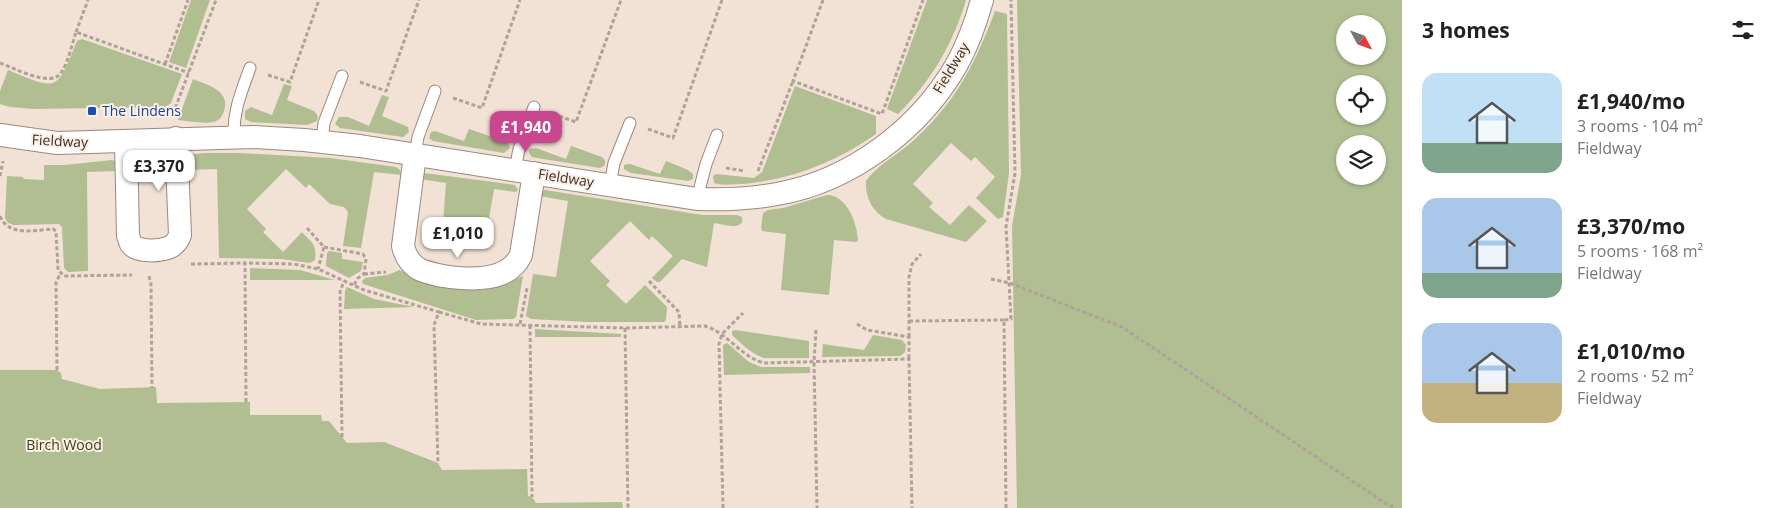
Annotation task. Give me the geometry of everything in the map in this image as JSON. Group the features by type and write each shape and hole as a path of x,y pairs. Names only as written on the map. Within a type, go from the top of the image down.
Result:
{"street":[{"name":"Fieldway","path":"0,135 57,143 234,137 262,137 322,142 697,199 751,198 806,187 831,177 866,158 908,126 926,107 957,64 968,40 982,0"},
{"path":"126,141 128,236 130,243 135,247 141,250 154,250 169,248 178,240 180,235 170,138"},
{"path":"415,155 403,246 408,258 418,268 426,272 451,277 488,278 505,272 518,262 521,256 524,172"}],"lane":[{"path":"234,137 236,107 250,68"},
{"path":"322,142 324,123 342,76"},
{"path":"415,155 418,137 435,91"},
{"path":"524,172 519,149 534,107"},
{"path":"610,185 614,163 630,123"},
{"path":"697,199 706,164 717,135"}],"path":[{"path":"0,63 44,79 52,80 61,73 88,0"},
{"path":"165,64 188,0"},
{"path":"170,138 189,73 216,0"},
{"path":"250,68 290,82 319,0"},
{"path":"342,76 386,92 418,0"},
{"path":"435,91 482,108 520,0"},
{"path":"534,107 576,122 621,0"},
{"path":"630,123 672,138 722,0"},
{"path":"756,172 760,168 794,81 823,0"},
{"path":"794,81 882,114 923,0"},
{"path":"909,322 1011,319 1006,226 1014,173 1011,0"},
{"path":"76,32 189,73"},
{"path":"706,164 748,172"},
{"path":"307,228 324,247 360,253 365,256 364,274 358,278 354,286"},
{"path":"318,268 324,247"},
{"path":"912,508 909,277 912,264 921,254"},
{"path":"246,402 245,263 294,264 318,268 354,286 481,324 625,328 705,326 722,334 757,361 770,363 910,359"},
{"path":"146,271 151,284 152,388"},
{"path":"57,370 56,283 60,274"},
{"path":"991,279 1010,283 1122,327 1395,508"},
{"path":"342,437 340,292 344,281"},
{"path":"649,281 679,312 680,327"},
{"path":"438,463 434,325 439,312"},
{"path":"722,508 719,344 722,334 743,313"},
{"path":"1004,320 1006,508"},
{"path":"530,324 532,497"},
{"path":"857,324 868,330 909,337"},
{"path":"625,328 628,508"},
{"path":"816,330 814,362 817,508"}],"green space":[{"path":"191,0 210,0 186,68 169,62"},
{"path":"927,0 966,0 955,32 931,75 898,114 887,109"},
{"path":"1017,0 1402,0 1402,508 1017,508 1012,226 1021,175"},
{"path":"995,11 1007,14 1009,173 1003,217 998,219 976,198 995,177 975,157 971,161 951,143 913,184 933,203 929,207 950,225 969,205 987,221 966,242 886,219 870,203 866,181 876,170 915,139 942,111 972,64"},
{"path":"82,39 182,74 171,103 165,107 34,109 10,107 0,104 0,91 8,70 37,82 47,84 54,82 65,70 77,41"},
{"path":"193,79 217,90 224,98 224,111 217,121 205,123 178,120"},
{"path":"284,84 292,86 287,100 314,111 318,116 317,121 307,125 251,122 245,119 245,111 251,107 272,115"},
{"path":"795,86 876,116 876,134 830,161 797,173 762,182 725,185 714,183 713,176 716,174 754,178 762,172"},
{"path":"382,95 389,97 382,116 408,127 409,132 403,137 340,128 335,124 339,117 348,117 369,126"},
{"path":"469,129 507,142 510,147 504,153 433,141 429,138 431,132 435,131 464,141"},
{"path":"571,146 602,157 605,160 605,165 600,168 532,157 529,153 530,149 536,148 566,159"},
{"path":"239,153 330,158 396,167 400,170 401,175 374,172 361,248 343,246 348,212 344,207 330,204 309,184 306,188 286,169 247,209 266,229 263,232 283,252 302,232 314,247 315,260 310,263 281,259 219,258 217,169 186,170 187,155"},
{"path":"115,161 117,171 87,172 88,271 68,272 64,268 62,227 59,224 14,225 8,223 5,218 7,176 44,180 44,165 65,165"},
{"path":"666,161 688,170 693,174 693,179 688,181 631,173 624,169 624,165 630,164 660,174"},
{"path":"421,174 515,185 518,190 516,192 494,189 485,242 442,237 446,183 420,179"},
{"path":"545,190 702,215 737,215 742,217 742,222 737,226 714,223 707,267 682,259 660,282 652,278 673,256 652,236 649,240 630,221 590,261 610,281 606,285 626,304 645,285 667,307 666,320 664,322 587,322 531,319 526,316 533,274 556,277 568,201 539,196"},
{"path":"827,195 834,196 840,200 850,211 856,226 858,240 856,242 834,240 829,295 781,290 786,234 762,231 763,213 768,210 783,208"},
{"path":"329,251 342,253 342,259 363,262 361,271 349,278 326,266 327,253"},
{"path":"250,268 300,270 335,280 250,280"},
{"path":"400,270 420,282 445,288 473,290 483,290 523,276 516,317 513,319 476,320 363,284 362,281 365,278 387,275"},
{"path":"347,287 374,299 414,307 344,309"},
{"path":"535,329 621,334 621,337 535,337"},
{"path":"732,331 809,341 809,358 764,358 755,354 732,335"},
{"path":"873,335 902,340 906,345 905,352 900,356 822,357 823,344 864,350"},
{"path":"727,343 749,362 761,367 810,367 810,373 724,375 723,345"},
{"name":"Birch Wood","path":"0,370 57,370 61,373 62,379 100,389 156,387 157,403 250,402 250,415 321,415 322,421 329,421 347,443 384,442 438,463 442,470 527,469 528,496 532,497 536,503 622,502 623,508 0,508"}],"place":[{"name":"The Lindens","path":"92,111"}]}
